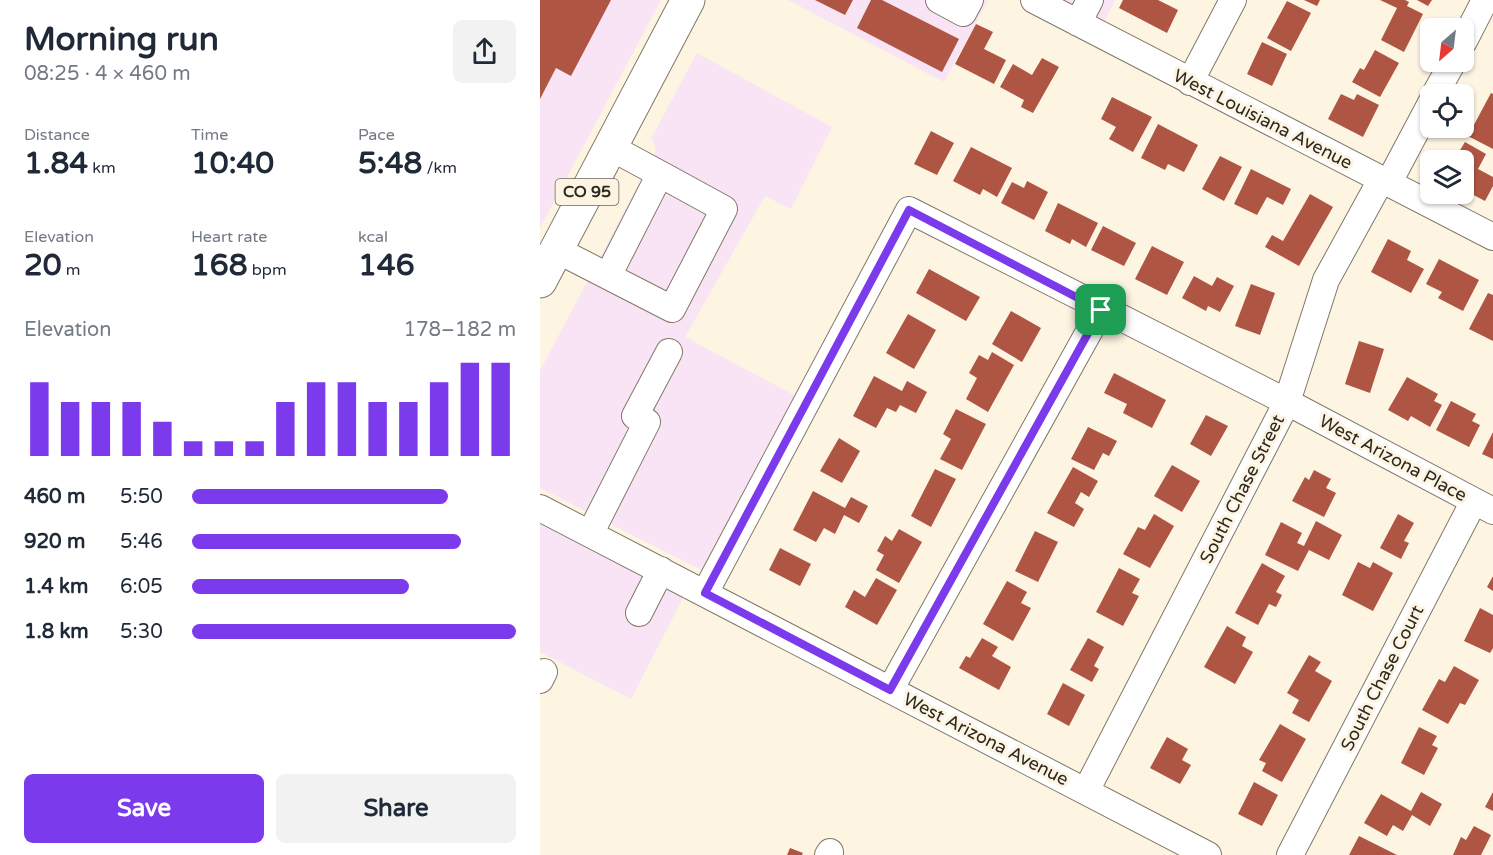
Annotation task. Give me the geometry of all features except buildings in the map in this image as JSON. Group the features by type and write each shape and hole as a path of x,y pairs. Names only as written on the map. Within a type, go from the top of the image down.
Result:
{"main road":[{"name":"CO 95","path":"540,281 688,0"}],"street":[{"path":"939,0 963,13 970,0"},
{"name":"West Louisiana Avenue","path":"1034,0 1493,237"},
{"path":"1078,23 1090,0"},
{"path":"1190,82 1233,0"},
{"path":"1474,21 1485,0"},
{"name":"South Chase Street","path":"1086,791 1287,402 1326,280 1420,122"},
{"path":"556,250 672,309 724,209 610,147"},
{"path":"608,276 660,174"},
{"name":"West Arizona Place","path":"705,593 909,210 1101,310 1287,402 1484,506"},
{"path":"890,690 1101,310"},
{"path":"590,534 647,422 635,416 669,352"},
{"name":"South Chase Court","path":"1290,855 1484,506"},
{"name":"West Arizona Avenue","path":"540,508 1208,855"},
{"path":"639,613 661,570"}],"shaded area":[{"path":"540,0 661,0 540,228"},
{"path":"788,0 988,0 944,82"},
{"path":"1061,0 1115,0 1104,22"},
{"path":"697,53 832,127 791,209 765,196 685,337 798,397 701,570 540,488 540,371 656,151 652,137"},
{"path":"540,521 685,594 631,699 540,652"}],"route":[{"path":"909,210 1101,310 890,690 705,593 909,210"}]}
